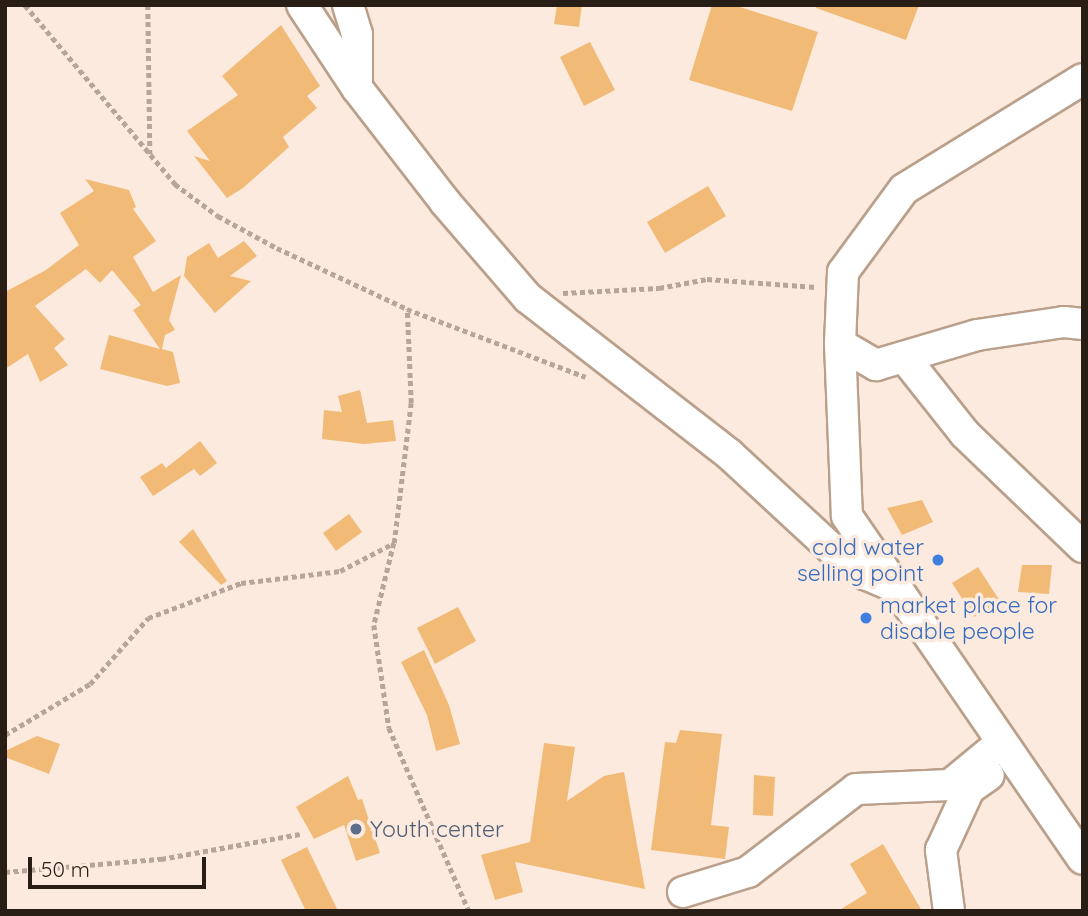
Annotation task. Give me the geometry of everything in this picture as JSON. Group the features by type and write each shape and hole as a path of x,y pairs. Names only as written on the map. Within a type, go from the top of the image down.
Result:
{"street":[{"path":"302,5 357,88 445,202 528,298 729,454 834,551 865,574 895,587"},
{"path":"348,5 357,34 357,88"},
{"path":"1083,79 904,189 843,272 840,344 847,516 1083,859"},
{"path":"840,344 876,365 977,335 1064,322 1083,324"},
{"path":"904,357 965,434 1083,547"},
{"path":"683,892 748,872 856,789 950,785 1007,751"},
{"path":"949,911 941,850 969,789 1007,751"}],"path":[{"path":"25,5 175,184 218,216 277,248 407,309 596,381"},
{"path":"148,5 150,155"},
{"path":"528,298 574,291 659,288 707,279 843,289"},
{"path":"407,309 411,403 394,542 374,625 389,728 461,899 469,911"},
{"path":"5,735 90,684 148,618 241,583 340,571 394,542"},
{"path":"5,872 161,859 300,834"}],"building":[{"path":"557,5 582,5 579,27 554,24"},
{"path":"712,5 734,5 818,32 792,111 689,80"},
{"path":"817,5 919,5 906,40 816,8"},
{"path":"281,25 320,86 307,96 317,108 283,137 289,147 243,188 227,198 194,156 210,161 187,131 238,95 222,76"},
{"path":"590,42 615,90 584,106 560,57"},
{"path":"85,179 129,190 136,207 133,209 156,241 133,257 153,292 181,275 169,320 175,330 165,335 162,349 173,352 180,383 167,386 100,369 109,335 160,349 133,310 141,305 112,270 100,283 86,269 35,306 65,339 54,348 68,365 40,382 28,354 5,369 5,292 46,270 79,245 60,213 94,191"},
{"path":"708,186 726,216 665,253 647,222"},
{"path":"244,241 257,256 230,276 251,281 215,313 184,276 187,257 209,243 218,258"},
{"path":"360,390 367,423 393,420 396,441 364,444 322,439 324,410 342,412 338,396"},
{"path":"200,441 217,463 200,476 194,469 153,496 140,477 162,463 166,468"},
{"path":"922,500 933,522 902,535 887,508"},
{"path":"349,514 362,532 336,551 323,533"},
{"path":"193,529 227,581 221,585 179,542"},
{"path":"1022,565 1052,565 1049,594 1018,592"},
{"path":"978,567 1000,601 974,617 952,583"},
{"path":"458,607 476,641 435,664 417,628"},
{"path":"424,650 449,705 460,744 436,751 427,715 401,662"},
{"path":"680,730 722,734 711,825 729,827 725,859 651,850 665,742 676,743"},
{"path":"37,736 60,744 49,774 5,757 5,751"},
{"path":"544,743 575,747 567,801 604,776 624,772 645,889 515,862 523,892 495,900 481,855 530,842"},
{"path":"754,775 775,777 773,816 753,815"},
{"path":"348,776 358,800 362,799 380,853 356,861 344,825 314,839 296,807"},
{"path":"883,844 922,911 838,911 867,893 850,864"},
{"path":"307,847 338,911 306,911 281,860"}],"place":[{"name":"cold water selling point","path":"938,560"},
{"name":"market place for disable people","path":"866,618"},
{"name":"Youth center","path":"356,829"}]}
